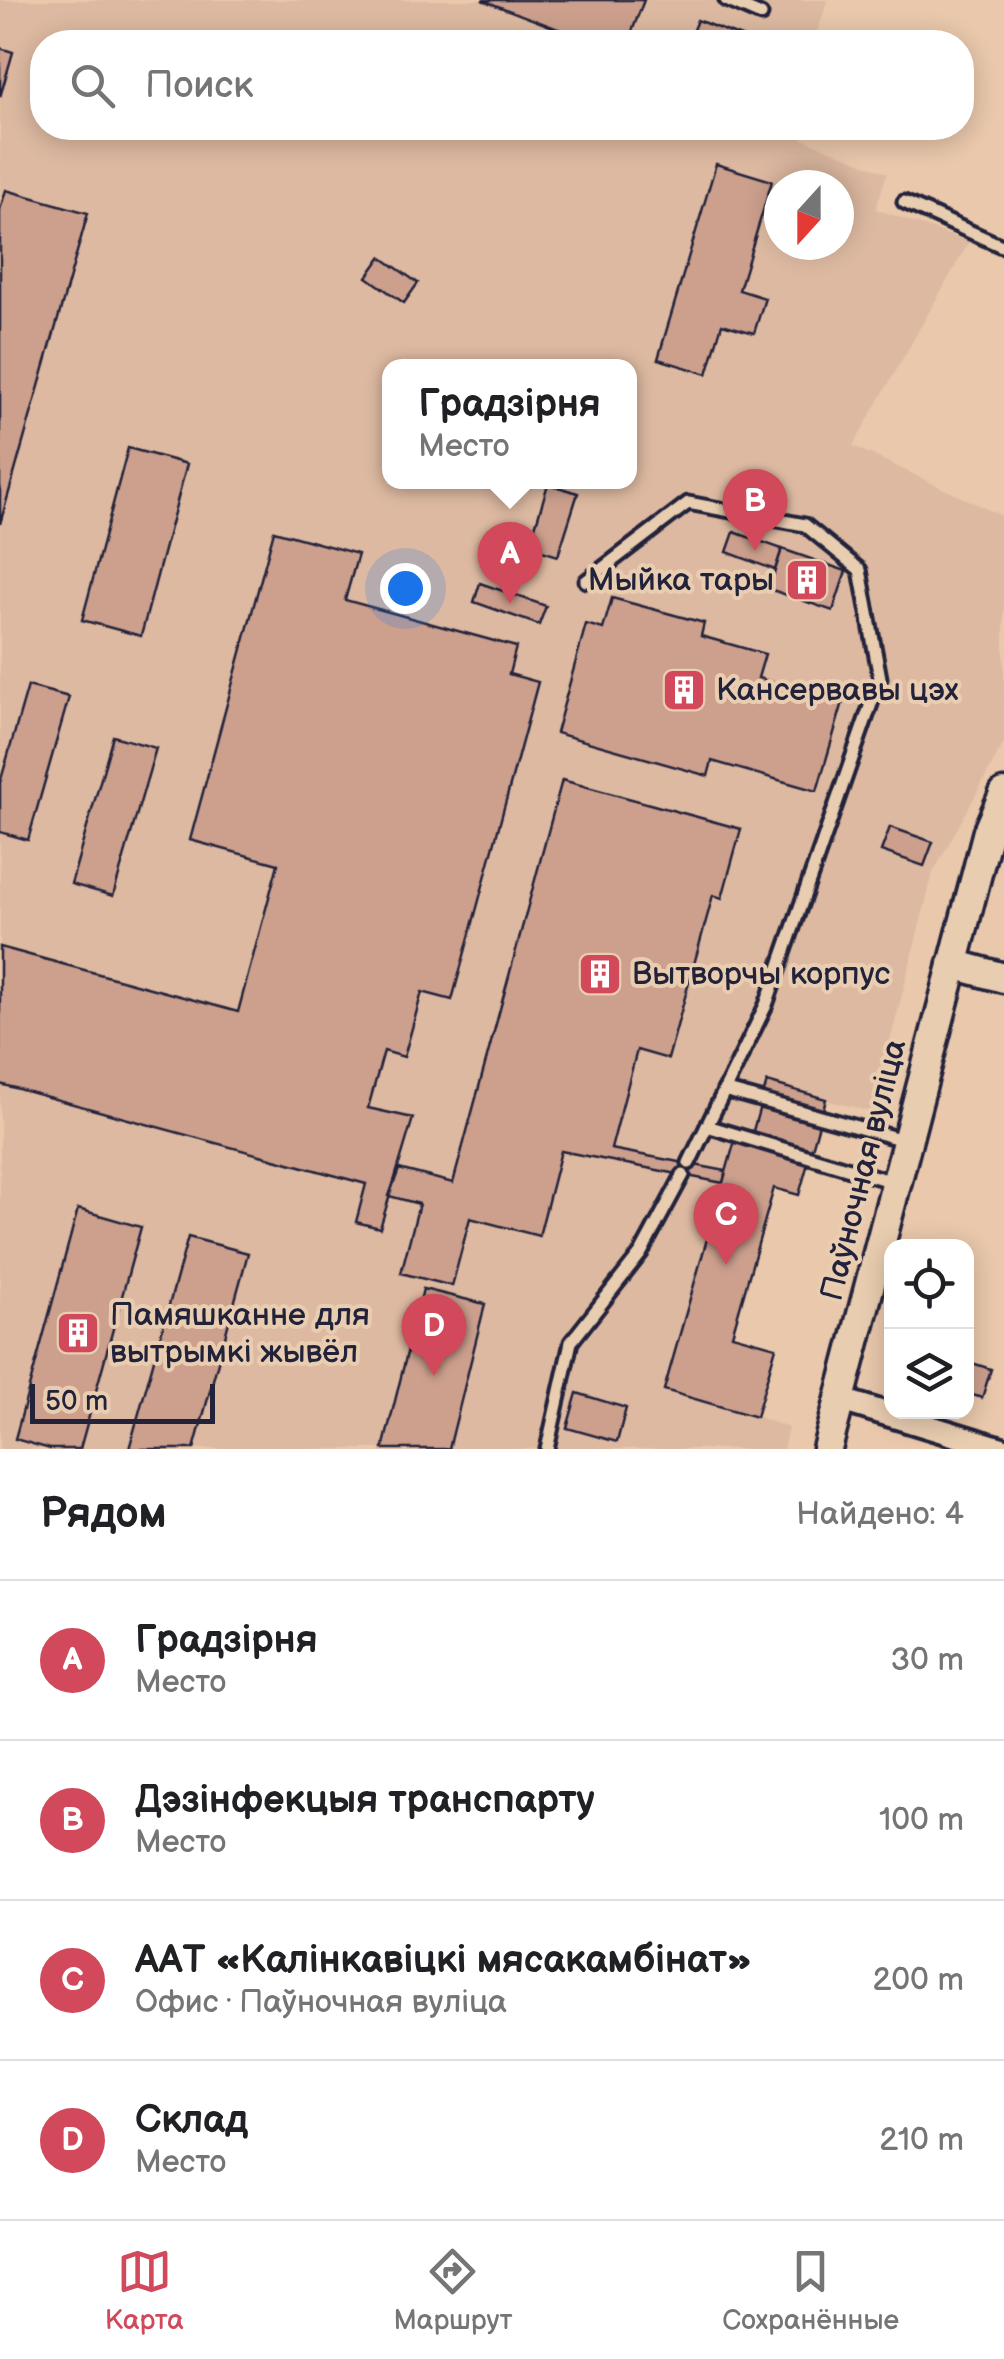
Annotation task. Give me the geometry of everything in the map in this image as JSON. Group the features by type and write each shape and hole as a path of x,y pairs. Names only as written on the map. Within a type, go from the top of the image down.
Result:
{"street":[{"name":"Паўночная вуліца","path":"827,1449 988,830 1004,794"},
{"path":"953,964 1004,978"},
{"path":"841,1400 1002,1449"}],"lane":[{"path":"726,0 761,15"},
{"path":"904,202 1004,247"},
{"path":"546,1449 571,1342 642,1253 766,1005 880,678 860,570 805,525 688,504 586,581"},
{"path":"724,1090 907,1141"},
{"path":"707,1126 896,1183"}],"shaded area":[{"path":"0,0 828,0 818,30 30,30 30,140 805,140 887,173 876,209 969,242 853,446 1004,517 1004,743 933,873 872,1112 826,1100 799,1195 774,1189 732,1334 776,1347 756,1416 788,1428 783,1449 0,1449"}],"building":[{"path":"482,0 644,0 633,30 561,30"},
{"path":"697,20 723,30 693,30"},
{"path":"0,48 13,52 0,97"},
{"path":"716,164 764,179 764,207 739,290 765,298 754,333 722,324 707,374 658,359"},
{"path":"6,190 88,213 0,524 0,210"},
{"path":"381,257 418,283 404,303 367,277"},
{"path":"128,448 187,464 141,636 82,620"},
{"path":"546,489 578,493 558,556 529,547"},
{"path":"274,531 358,554 345,600 516,647 509,674 538,682 452,1000 422,992 404,1057 384,1051 368,1108 413,1118 380,1228 356,1222 366,1184 0,1084 0,947 238,1012 278,864 190,840"},
{"path":"734,532 782,549 775,570 727,552"},
{"name":"Мыйка тары","path":"782,549 846,571 833,611 769,589"},
{"path":"480,583 546,606 539,625 474,602"},
{"name":"Кансервавы цэх","path":"612,598 704,623 701,636 765,654 758,678 843,702 817,791 712,761 708,776 556,733 586,624 603,629"},
{"path":"28,686 69,697 28,840 0,832 0,783"},
{"path":"113,736 156,748 113,896 71,884"},
{"name":"Вытворчы корпус","path":"562,780 741,829 722,898 713,895 668,1059 637,1050 611,1149 726,1171 723,1183 561,1151 539,1236 470,1218 452,1286 401,1273 419,1204 389,1196 399,1169 453,1183"},
{"path":"890,827 933,842 924,866 881,851"},
{"path":"767,1082 826,1099 799,1195 774,1188 732,1335 776,1347 756,1417 664,1390 736,1137 750,1141"},
{"name":"Памяшканне для вытрымкі жывёл","path":"78,1209 141,1227 80,1449 50,1449 15,1439"},
{"name":"Памяшканне для вытрымкі жывёл","path":"188,1237 248,1253 194,1449 129,1449"},
{"path":"423,1289 485,1304 449,1449 383,1449"},
{"path":"974,1364 991,1369 982,1398 974,1396"},
{"path":"577,1393 626,1408 617,1442 567,1428"}],"place":[{"name":"Дэзінфекцыя транспарту","path":"755,551"},
{"name":"Мыйка тары","path":"807,580"},
{"name":"Градзірня","path":"510,604"},
{"name":"Кансервавы цэх","path":"684,690"},
{"name":"Вытворчы корпус","path":"600,974"},
{"name":"ААТ «Калінкавіцкі мясакамбінат»","path":"726,1265"},
{"name":"Памяшканне для вытрымкі жывёл","path":"78,1333"},
{"name":"Склад","path":"434,1376"}]}
